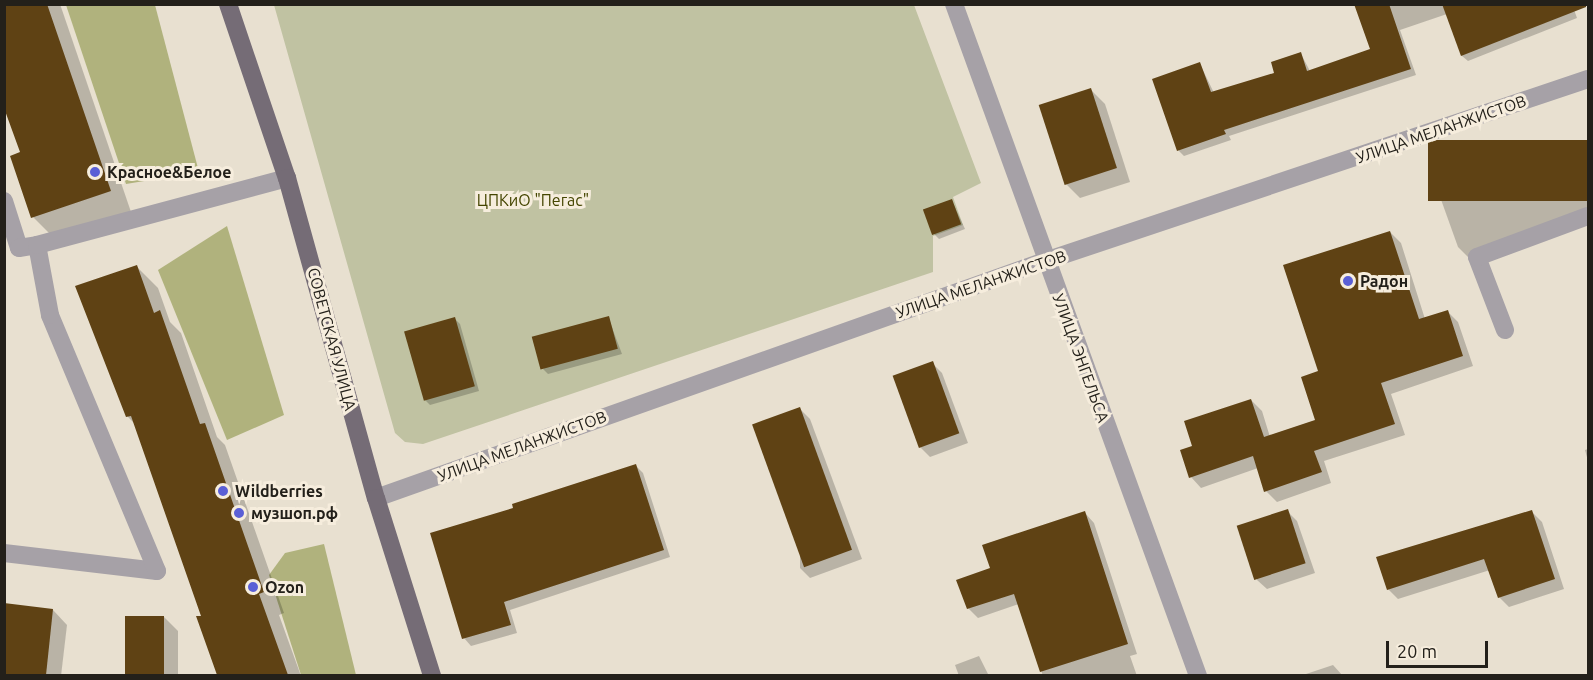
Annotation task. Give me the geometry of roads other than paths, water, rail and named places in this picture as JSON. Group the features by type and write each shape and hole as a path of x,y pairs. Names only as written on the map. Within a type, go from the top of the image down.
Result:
{"main road":[{"name":"СОВЕТСКАЯ УЛИЦА","path":"228,4 287,178 376,498 432,675"}],"street":[{"name":"УЛИЦА ЭНГЕЛЬСА","path":"954,4 1045,261 1198,675"},
{"name":"УЛИЦА МЕЛАНЖИСТОВ","path":"376,498 1045,261 1588,79"},
{"path":"4,201 19,248 287,178"},
{"path":"1505,330 1477,257 1588,216"},
{"path":"4,553 157,571 50,315 37,245"}],"place":[{"name":"Красное&Белое","path":"95,172"},
{"name":"Радон","path":"1348,281"},
{"name":"Wildberries","path":"223,491"},
{"name":"музшоп.рф","path":"239,513"},
{"name":"Ozon","path":"253,587"}],"park label":[{"name":"ЦПКиО \"Пегас\"","path":"533,200"}]}
